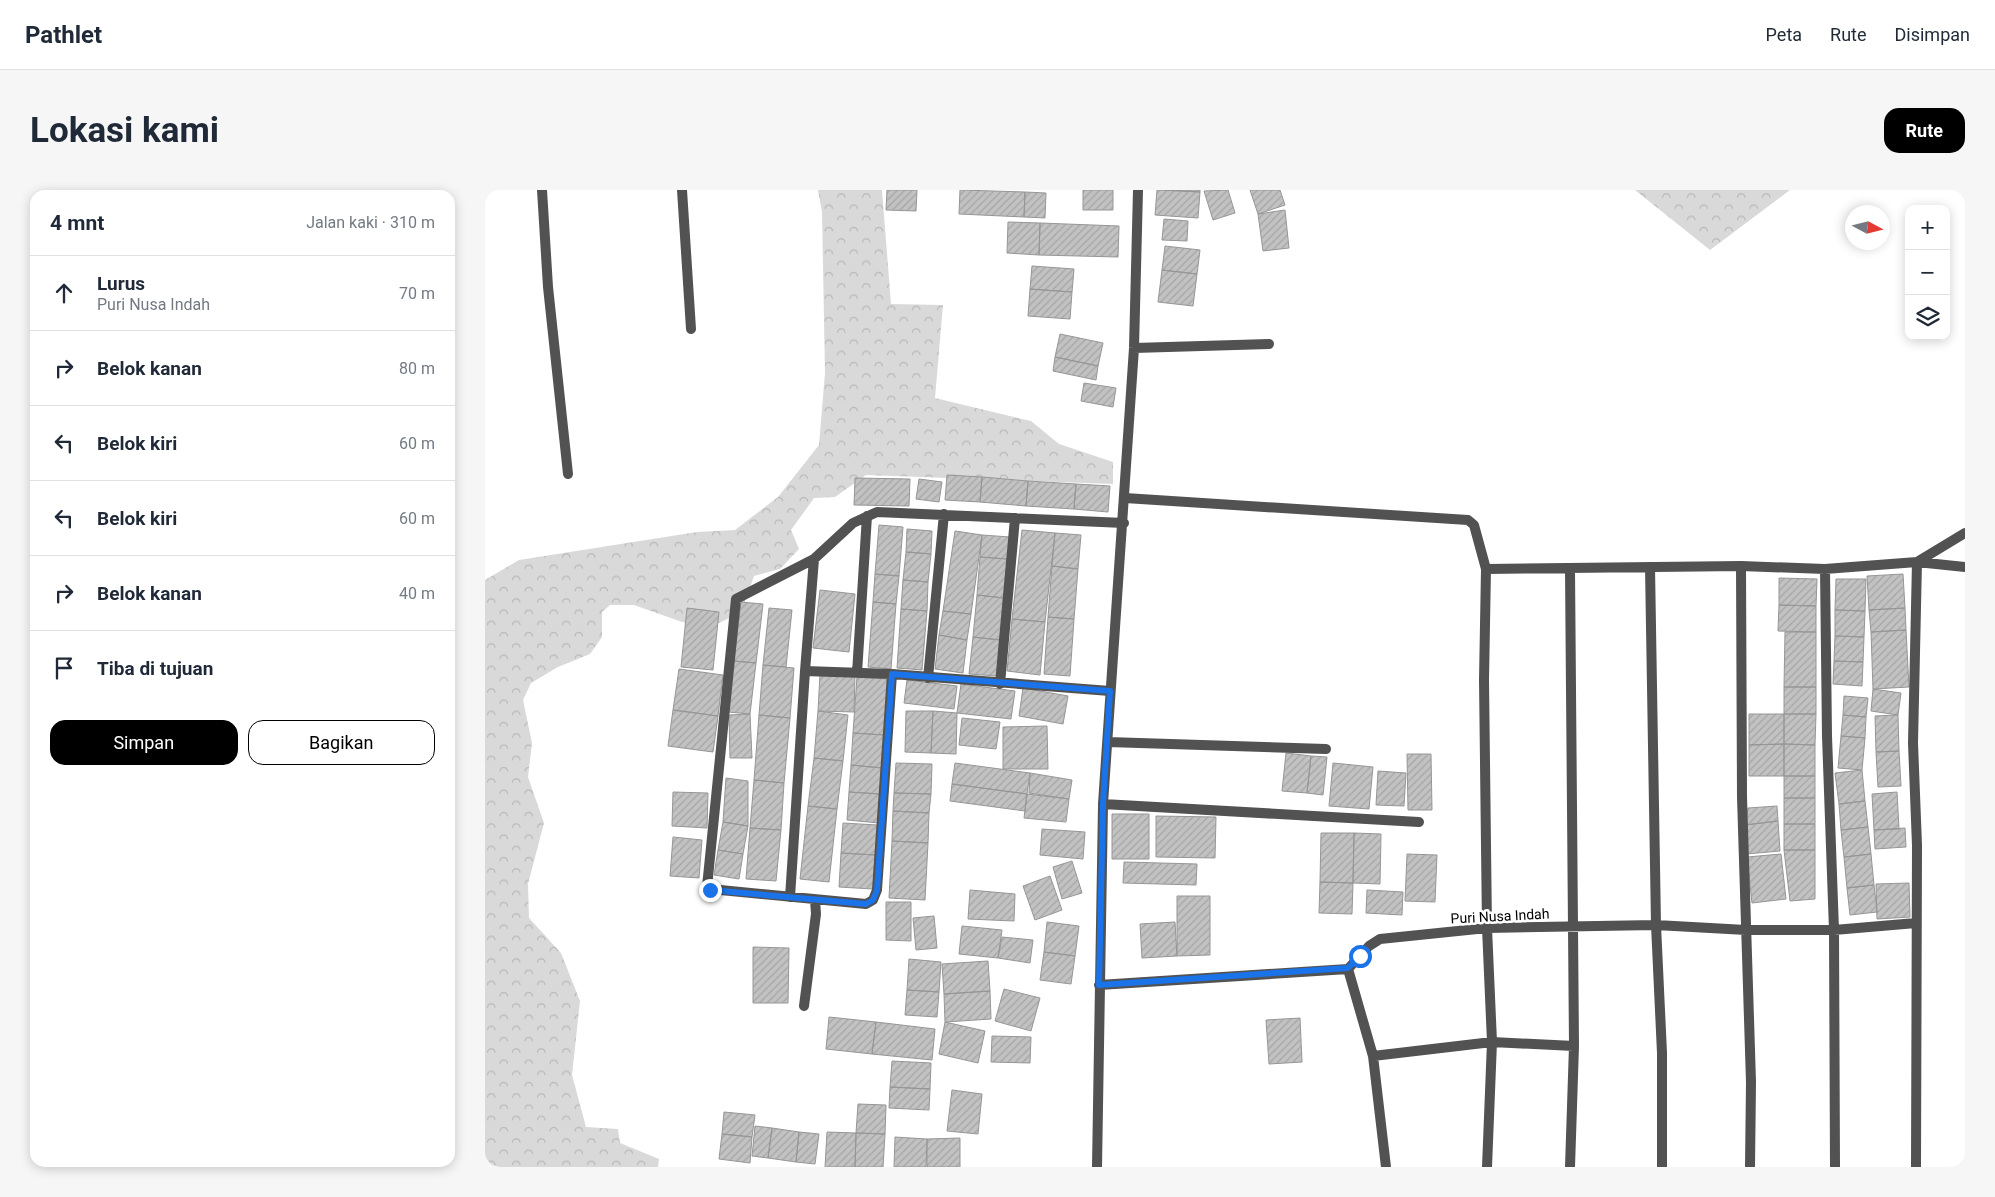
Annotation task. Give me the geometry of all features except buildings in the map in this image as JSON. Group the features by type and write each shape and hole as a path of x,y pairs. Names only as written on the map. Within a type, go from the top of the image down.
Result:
{"street":[{"path":"542,190 548,287 568,474"},
{"path":"682,190 691,330"},
{"path":"1097,1167 1103,804 1124,523 1134,348 1138,190"},
{"path":"1134,348 1269,344"},
{"path":"1125,498 1468,520 1474,526 1486,569 1484,680 1487,928 1492,1042 1487,1167"},
{"path":"892,674 876,895 873,900 866,904 710,890 707,887 706,872 733,604 739,597 814,559 853,522 877,512 1124,523"},
{"path":"928,678 944,514"},
{"path":"857,673 867,516"},
{"path":"999,684 1015,518"},
{"path":"1917,562 1965,533"},
{"path":"790,897 814,559"},
{"path":"1486,569 1570,570 1741,566 1825,569 1917,562 1965,567"},
{"path":"1916,1167 1917,845 1913,743 1917,562"},
{"path":"1741,566 1742,797 1751,1082 1750,1167"},
{"path":"1650,567 1656,925 1662,1053 1662,1167"},
{"path":"1825,569 1827,736 1834,930 1835,1167"},
{"path":"1570,570 1574,1046 1570,1167"},
{"path":"805,672 892,674 999,684 1110,691"},
{"path":"1108,742 1327,749"},
{"path":"1103,804 1419,822"},
{"path":"804,1006 816,914 815,900"},
{"name":"Puri Nusa Indah","path":"1348,968 1369,946 1380,939 1487,928 1656,925 1746,930 1834,930 1916,923"},
{"path":"1099,985 1348,968 1373,1056 1386,1167"},
{"path":"1373,1056 1492,1042 1574,1046"}],"green space":[{"path":"818,190 882,190 891,304 943,305 935,398 1031,421 1059,444 1113,462 1113,484 866,475 835,497 814,498 791,530 799,549 780,569 754,576 741,612 719,623 685,623 634,605 610,605 602,612 602,637 590,654 558,667 531,683 523,700 532,743 528,777 544,823 528,884 529,918 561,953 580,1001 572,1075 586,1127 618,1129 620,1143 659,1159 658,1167 485,1167 485,580 519,560 697,532 735,530 778,497 819,445 825,373 822,212"},
{"path":"1635,190 1790,190 1710,250"}],"route":[{"path":"710,890 866,904 873,900 877,890 892,674 999,684 1110,691 1103,804 1099,985 1348,968 1360,956"}]}
